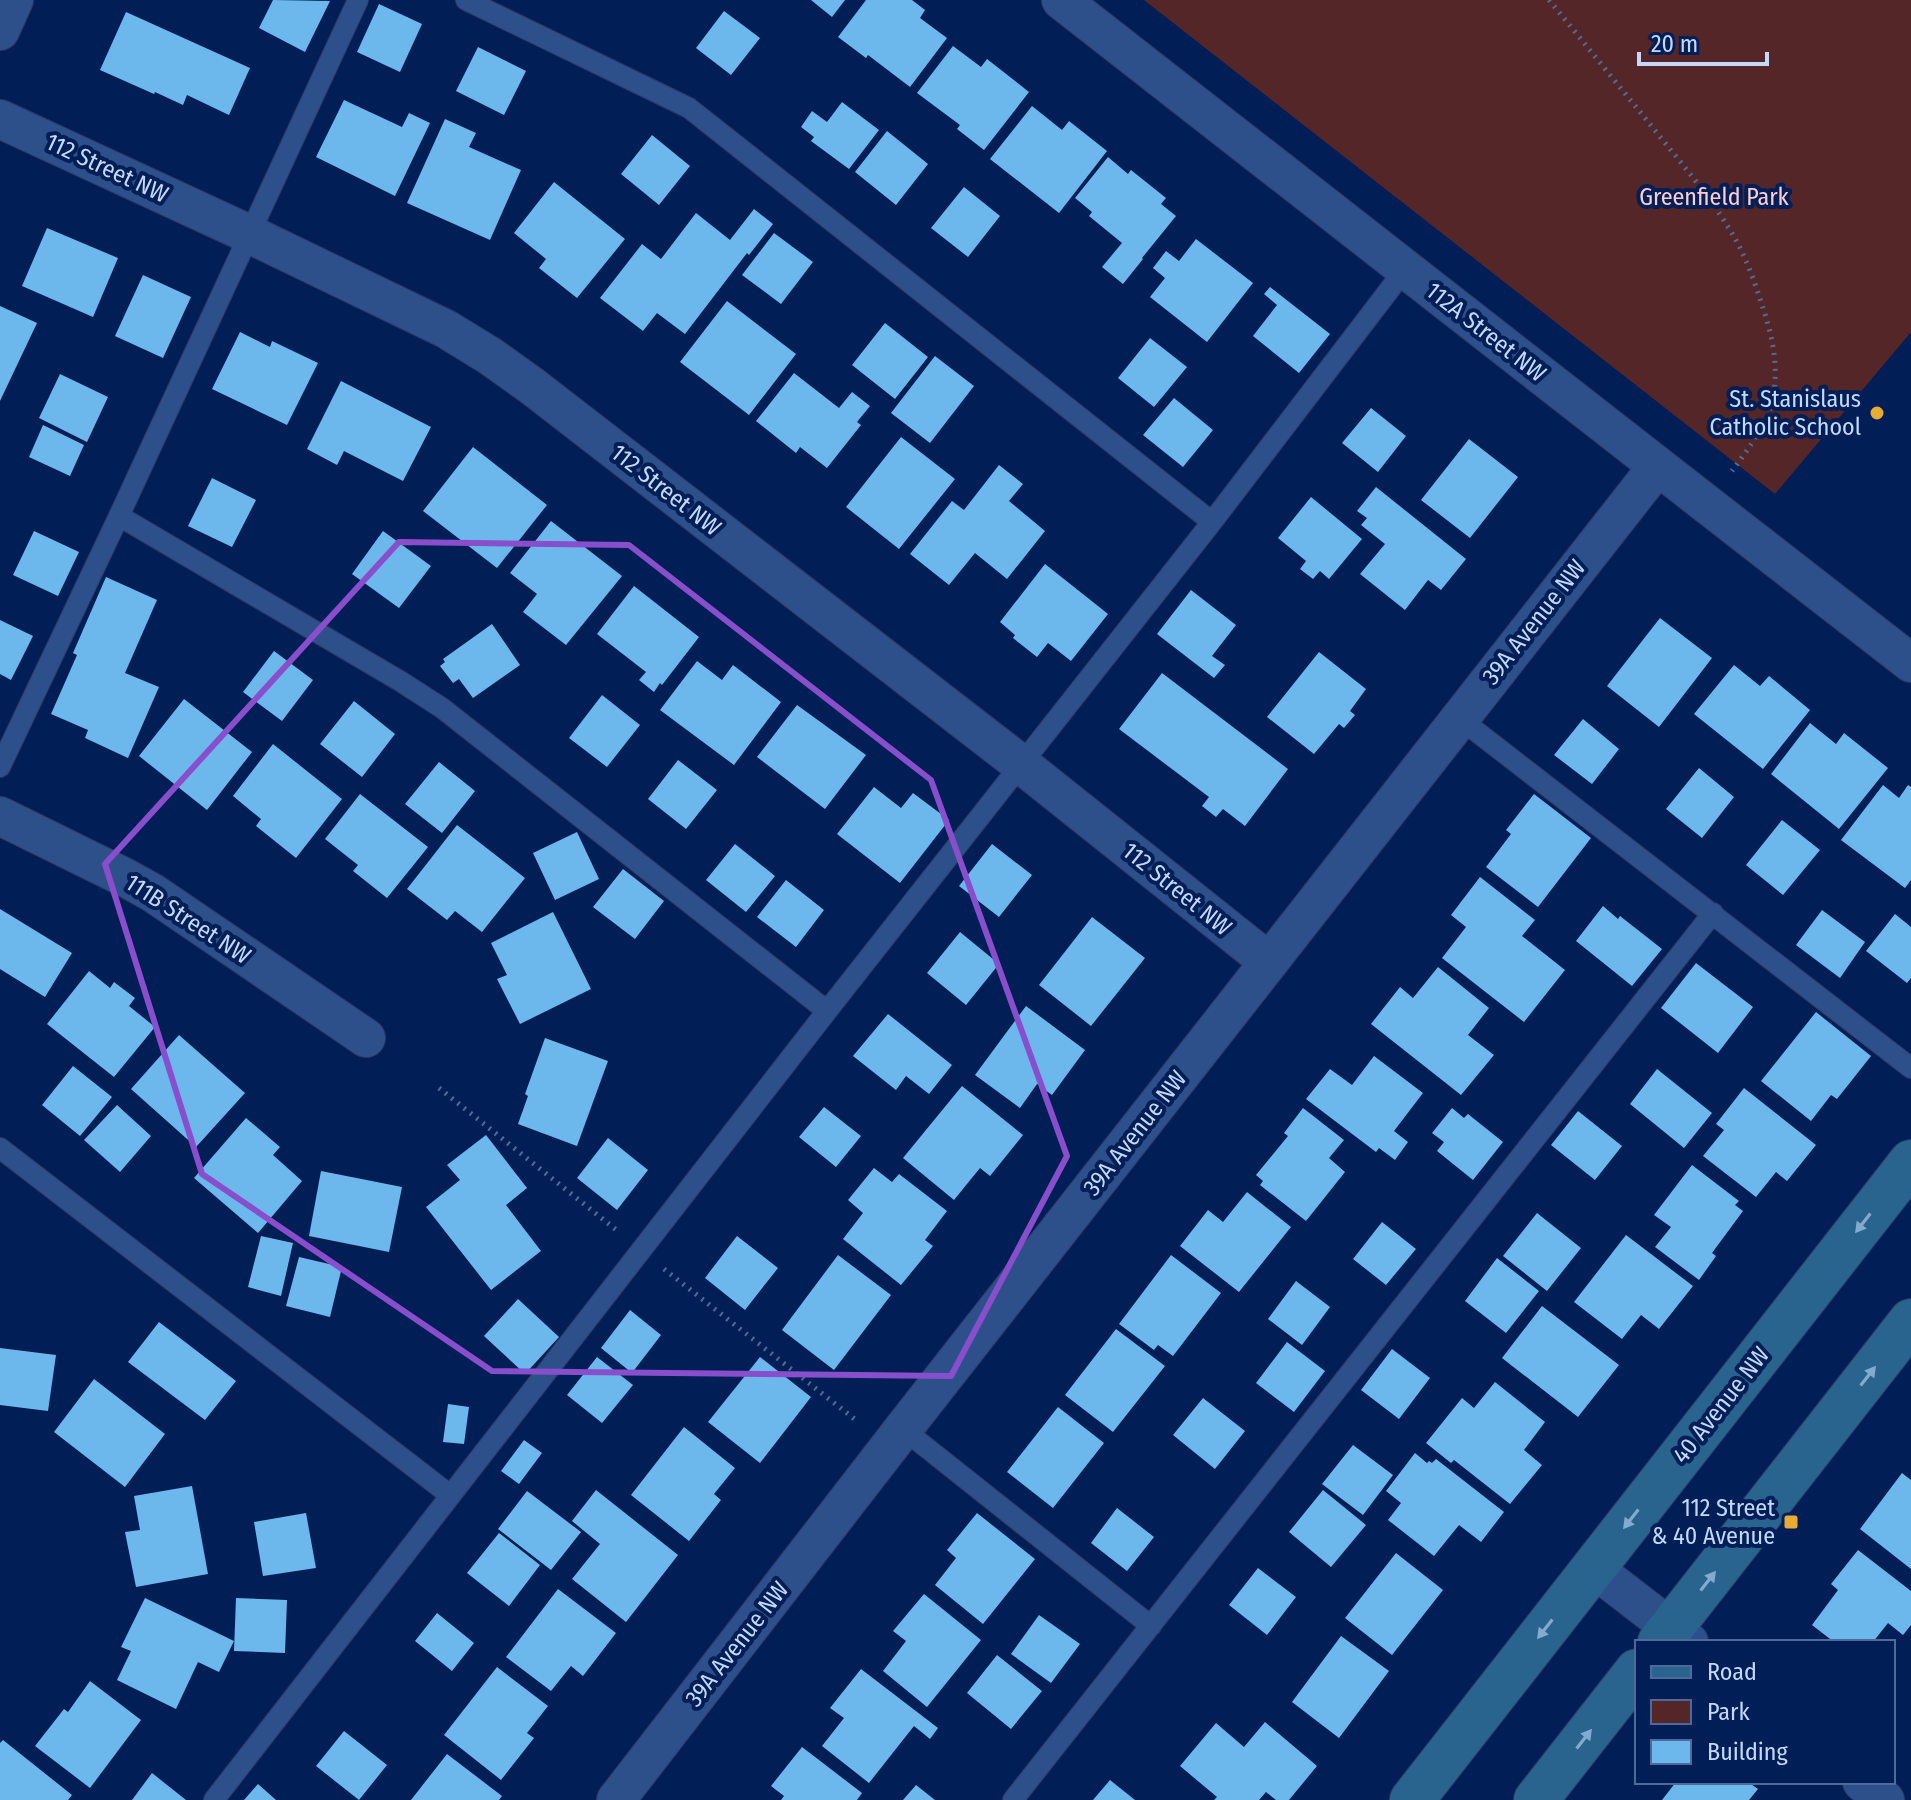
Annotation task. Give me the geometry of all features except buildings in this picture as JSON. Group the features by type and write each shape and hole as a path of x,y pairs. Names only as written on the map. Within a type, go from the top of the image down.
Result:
{"street":[{"path":"0,31 14,0"},
{"name":"112A Street NW","path":"1061,0 1911,663"},
{"name":"112 Street NW","path":"0,119 446,329 490,356 1022,765 1269,962"},
{"name":"39A Avenue NW","path":"616,1800 1657,467"},
{"name":"111B Street NW","path":"0,816 153,893 366,1038"},
{"name":"40 Avenue NW","path":"1412,1800 1911,1162"},
{"path":"1593,1568 1673,1637 1911,1321"},
{"path":"1536,1800 1635,1674"},
{"path":"1865,1784 1885,1800"}],"lane":[{"path":"0,767 358,0"},
{"path":"466,0 689,108 1212,522"},
{"path":"214,1800 827,1011 1212,522 1406,268"},
{"path":"119,516 442,708 827,1011"},
{"path":"1459,718 1911,1068"},
{"path":"1013,1800 1713,913"},
{"path":"0,1148 450,1495"},
{"path":"903,1429 1151,1626"}],"path":[{"path":"1549,0 1702,190 1734,237 1756,287 1768,321 1776,365 1774,393 1769,412 1732,471"}],"highlighted area":[{"path":"399,542 629,545 931,780 1067,1156 951,1376 492,1371 202,1174 105,864"}],"green space":[{"name":"Greenfield Park","path":"1144,0 1911,0 1911,332 1775,494"}],"place":[{"name":"St. Stanislaus Catholic School","path":"1877,413"},
{"name":"112 Street & 40 Avenue","path":"1791,1522"}]}
